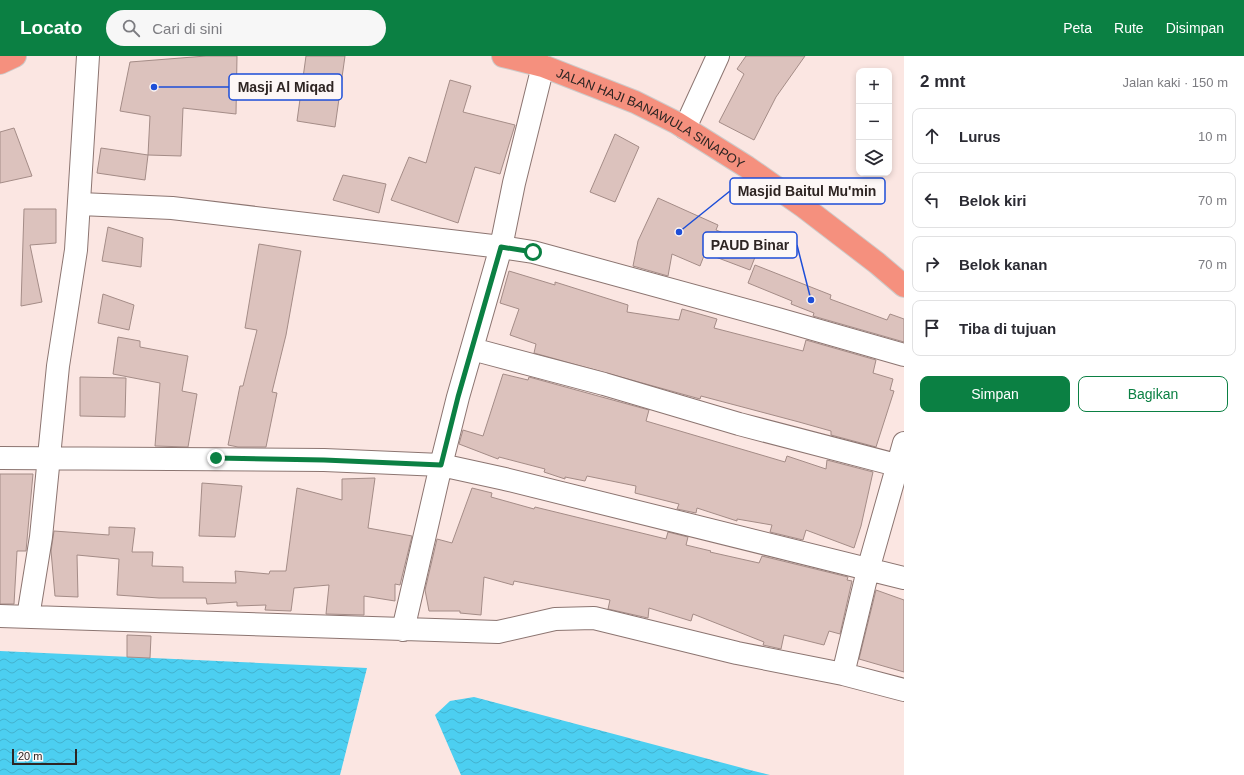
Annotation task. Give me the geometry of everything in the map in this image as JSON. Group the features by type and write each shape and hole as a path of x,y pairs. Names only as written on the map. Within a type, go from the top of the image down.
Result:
{"highway":[{"path":"0,63 14,56"},
{"name":"JALAN HAJI BANAWULA SINAPOY","path":"503,56 543,66 634,102 685,128 747,167 804,207 878,263 904,286"}],"street":[{"path":"28,617 41,537 58,366 76,250 88,56"},
{"path":"685,128 718,56"},
{"path":"403,630 441,465 501,247 514,183 543,66"},
{"path":"80,204 172,208 501,247 563,259 904,355"},
{"path":"472,349 604,384 747,426 901,467"},
{"path":"843,674 868,570 901,467 904,443"},
{"path":"0,458 223,458 324,460 441,465 904,578"},
{"path":"0,616 498,632 555,619 594,618 736,653 843,674 904,690"}],"water":[{"path":"0,651 367,668 340,775 0,775"},
{"path":"474,697 770,775 461,775 435,715 450,701"}],"building":[{"path":"206,56 237,56 236,114 183,108 181,156 148,155 150,116 120,111 130,62"},
{"path":"306,56 345,56 335,127 297,121"},
{"path":"746,56 805,56 776,97 754,140 719,122 744,74 737,69"},
{"path":"450,80 471,86 463,112 515,125 500,174 475,167 458,223 391,200 409,157 426,163"},
{"path":"14,128 32,176 0,183 0,132"},
{"path":"615,134 639,147 615,202 590,192"},
{"path":"101,148 148,155 145,180 97,173"},
{"path":"343,175 386,184 379,213 333,200"},
{"path":"658,198 718,225 716,230 759,247 750,270 705,253 700,266 672,254 668,276 633,266 638,241"},
{"path":"24,209 56,209 56,243 30,245 42,302 21,306"},
{"path":"108,227 143,238 141,267 102,261"},
{"path":"259,244 301,251 286,335 272,392 277,393 266,447 238,447 228,445 240,386 243,386 257,330 245,328"},
{"path":"755,265 831,295 830,299 887,320 890,314 904,319 904,342 813,316 814,313 791,304 792,301 748,283"},
{"path":"509,271 555,285 555,282 628,305 627,312 679,320 682,309 717,319 714,328 803,351 806,340 876,360 873,373 893,379 890,390 894,391 876,447 831,435 831,431 799,422 701,396 700,399 534,353 536,344 510,335 519,309 500,303"},
{"path":"103,294 134,305 129,330 98,323"},
{"path":"118,337 140,341 140,347 188,356 182,391 197,394 188,447 155,446 160,383 113,374"},
{"path":"503,374 528,380 529,377 649,410 646,421 785,462 787,456 826,469 827,460 873,472 861,526 854,548 806,530 803,540 770,532 772,525 737,519 737,521 697,508 696,513 677,509 679,504 635,493 636,486 587,476 585,481 565,477 565,479 544,472 545,469 499,457 498,459 459,444 463,430 483,436"},
{"path":"80,377 126,378 125,417 80,416"},
{"path":"0,474 33,474 26,551 17,551 14,604 0,604"},
{"path":"375,478 368,528 412,536 400,585 395,584 395,601 364,596 364,615 326,614 329,585 294,588 291,611 265,610 266,605 237,606 237,602 207,604 206,598 159,598 117,595 119,559 77,555 78,597 55,596 51,551 54,531 109,535 109,527 135,528 132,552 153,552 152,566 183,567 183,582 236,583 235,571 269,574 270,571 286,571 297,488 342,500 342,479"},
{"path":"202,483 242,486 235,537 199,536"},
{"path":"472,488 492,493 491,497 534,509 535,507 666,539 668,532 688,537 686,545 711,551 710,552 759,563 762,556 848,577 847,580 852,581 840,634 829,631 824,645 784,635 781,649 763,645 764,642 693,614 691,621 649,608 648,618 608,609 610,600 514,581 513,585 484,577 481,615 460,613 460,611 429,611 425,590 437,539 452,543"},
{"path":"876,590 904,600 904,672 859,659"},
{"path":"127,635 151,636 150,658 127,657"}],"place":[{"name":"Masji Al Miqad","path":"154,87"},
{"name":"Masjid Baitul Mu'min","path":"679,232"},
{"name":"PAUD Binar","path":"811,300"}],"route":[{"path":"216,458 324,460 441,465 458,397 501,247 533,252"}]}
